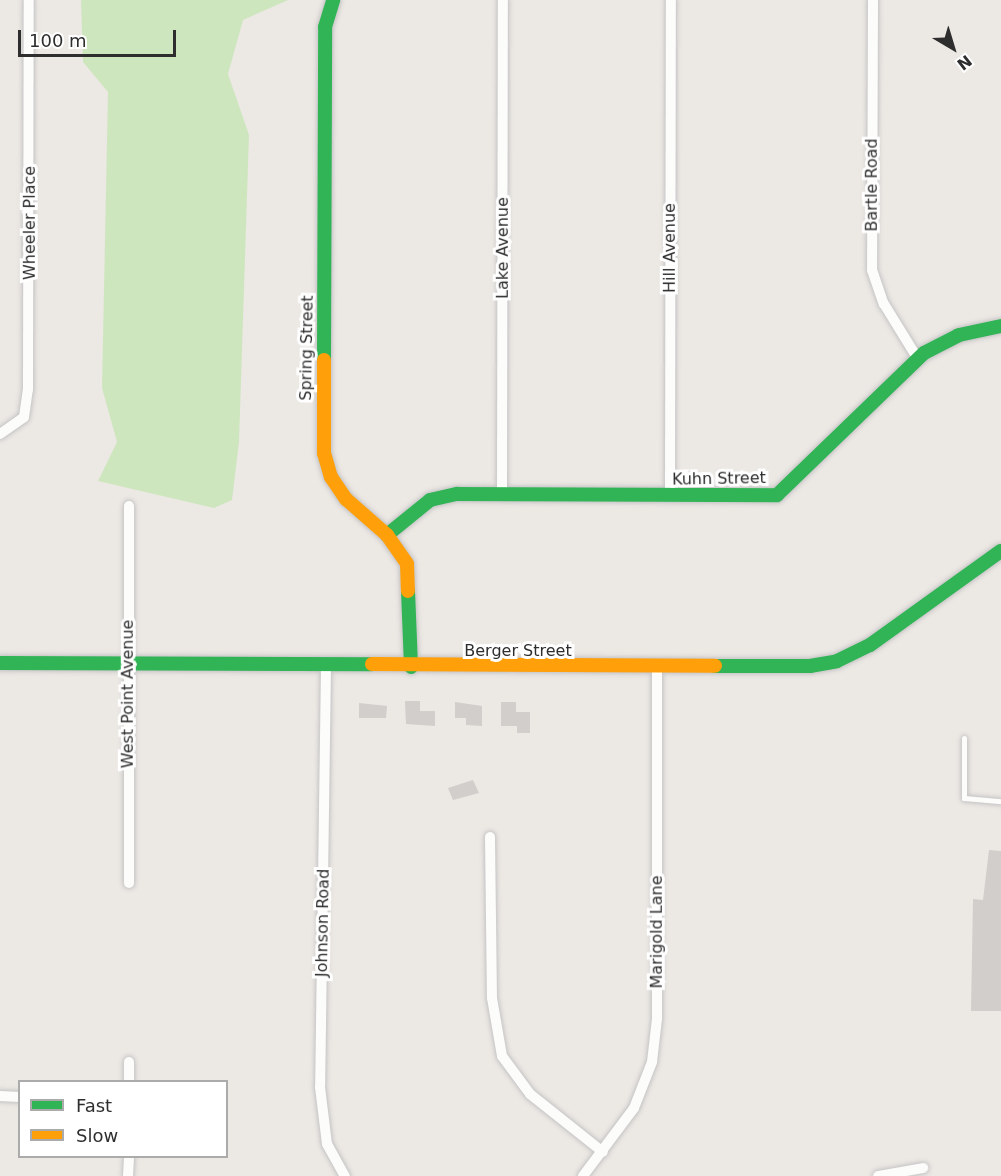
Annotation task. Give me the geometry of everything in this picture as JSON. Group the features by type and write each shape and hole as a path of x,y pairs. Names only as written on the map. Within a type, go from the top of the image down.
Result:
{"street":[{"name":"Wheeler Place","path":"0,434 24,417 28,390 29,0"},
{"name":"Spring Street","path":"333,0 325,27 324,453 331,477 346,500 387,535 407,564 411,667"},
{"name":"Lake Avenue","path":"502,496 503,0"},
{"name":"Hill Avenue","path":"670,496 671,0"},
{"name":"Bartle Road","path":"873,0 873,270 884,304 918,359"},
{"name":"Kuhn Street","path":"387,535 430,500 457,494 502,496 777,495 918,359 959,335 1001,326"},
{"name":"West Point Avenue","path":"129,506 127,664 129,883"},
{"name":"Berger Street","path":"0,663 657,668 810,666 837,661 870,645 1001,551"},
{"name":"Johnson Road","path":"327,666 320,1087 327,1143 345,1176"},
{"name":"Marigold Lane","path":"583,1176 603,1152 645,1085 655,1030 657,668"},
{"path":"490,837 494,1017 502,1056 530,1094 603,1152"},
{"path":"129,1062 129,1080"},
{"path":"0,1096 18,1096"},
{"path":"128,1176 129,1158"},
{"path":"878,1176 922,1168"}],"lane":[{"path":"963,738 964,798 1001,801"}],"green space":[{"path":"81,0 288,0 243,20 228,74 249,135 239,442 232,500 214,508 98,481 117,442 102,388 108,92 83,62"}],"building":[{"path":"405,701 420,701 420,711 435,711 435,726 406,724"},
{"path":"455,702 482,706 482,726 466,725 466,718 455,718"},
{"path":"501,702 516,702 516,712 530,712 530,733 517,733 517,726 501,726"},
{"path":"359,703 387,706 386,718 359,718"},
{"path":"473,780 479,793 453,800 448,788"},
{"path":"989,850 1001,851 1001,1011 971,1011 973,899 983,900"}],"traffic: fast":[{"path":"324,360 325,27 333,0"},
{"path":"387,535 430,500 457,494 777,495 924,353 959,335 1001,326"},
{"path":"715,666 810,666 837,661 870,645 1001,551"},
{"path":"408,591 411,667"},
{"path":"0,663 372,664"}],"traffic: slow":[{"path":"324,360 324,453 331,477 346,499 387,535 407,564 408,591"},
{"path":"372,664 715,666"}]}
